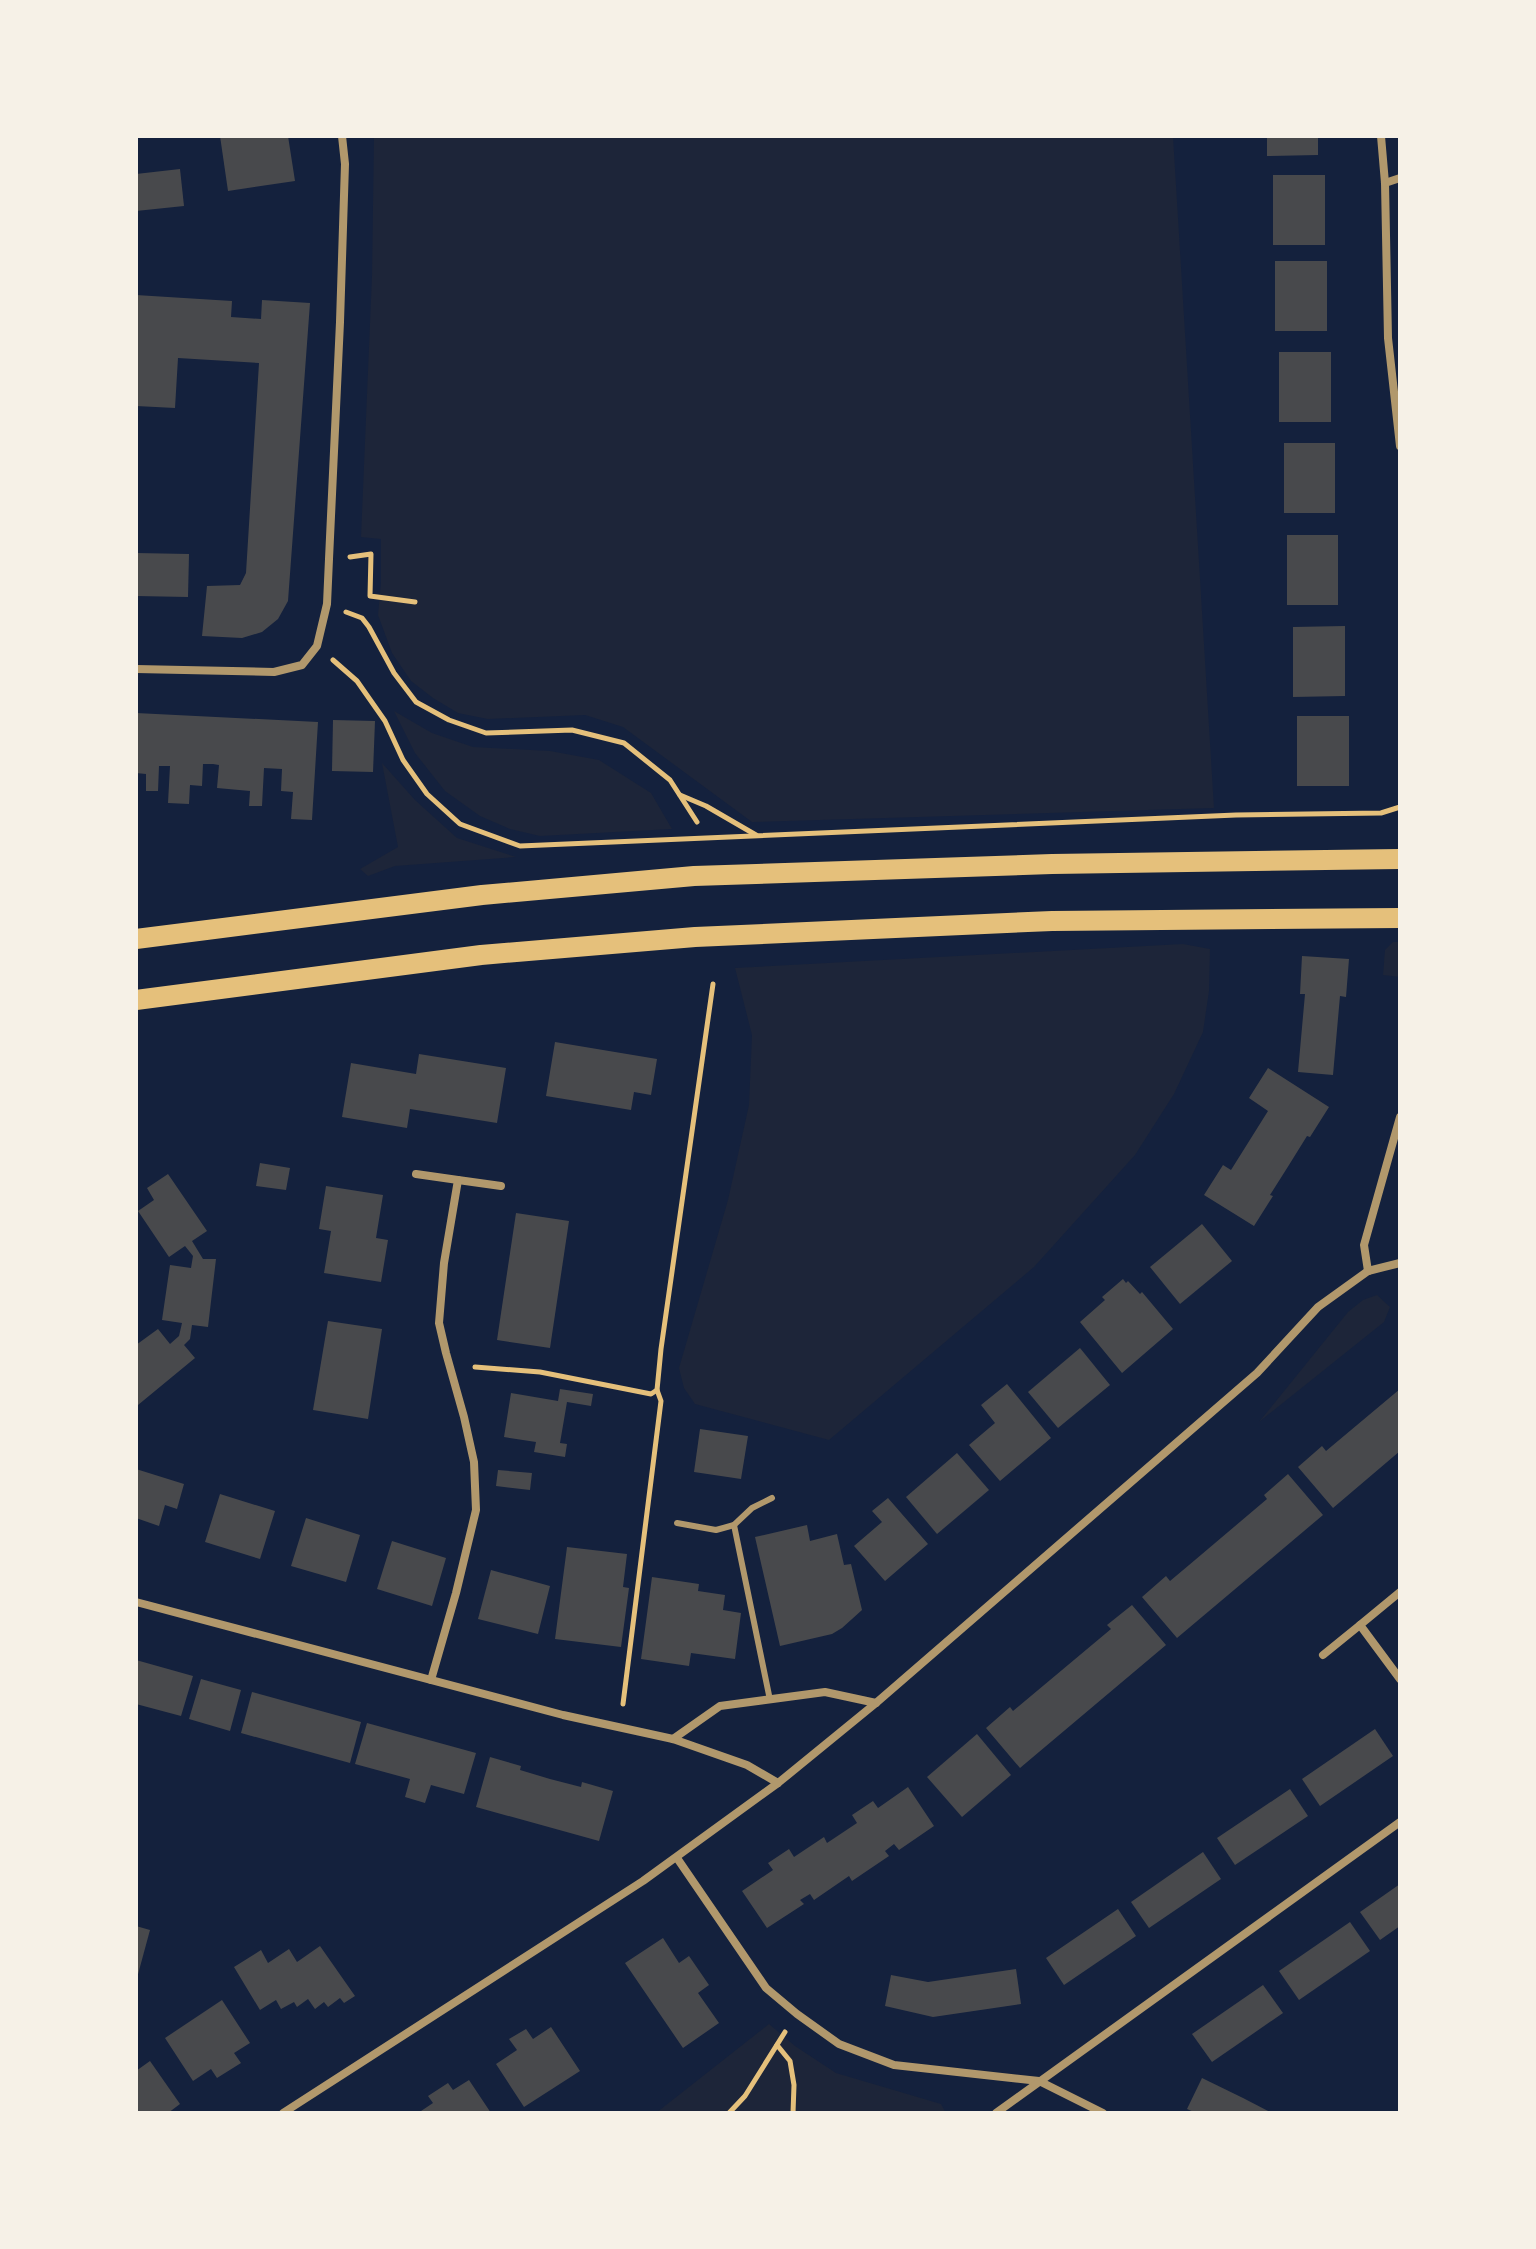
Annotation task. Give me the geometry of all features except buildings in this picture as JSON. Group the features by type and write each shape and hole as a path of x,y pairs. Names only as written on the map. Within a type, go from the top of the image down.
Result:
{"main road":[{"path":"136,939 482,895 694,876 1052,864 1400,859"},
{"path":"136,1000 481,955 695,937 1052,921 1400,918"}],"street":[{"path":"136,669 274,672 302,665 317,646 327,604 341,306 345,164 342,136"},
{"path":"1381,136 1388,338 1400,446"},
{"path":"1385,183 1400,178"},
{"path":"1368,1271 1364,1245 1400,1117"},
{"path":"416,1174 501,1186"},
{"path":"431,1680 476,1510 474,1462 439,1323 444,1263 458,1180"},
{"path":"283,2113 677,1858 778,1783 876,1703 1257,1373 1318,1307 1368,1271 1400,1263"},
{"path":"1323,1655 1400,1592"},
{"path":"136,1602 620,1729 673,1739 747,1765 778,1783"},
{"path":"1360,1625 1400,1679"},
{"path":"673,1739 720,1706 825,1692 876,1703"},
{"path":"996,2113 1400,1822"},
{"path":"677,1858 766,1988 839,2044 894,2065 1039,2081 1103,2113"}],"lane":[{"path":"677,1523 716,1530 734,1525 752,1508 772,1498"},
{"path":"734,1525 770,1700"}],"path":[{"path":"329,559 371,554 370,596 415,602"},
{"path":"327,604 362,618 394,673 416,702 449,720 486,733 572,730 624,743 670,780 697,822"},
{"path":"317,646 357,681 385,721 403,760 427,794 460,824 520,846 1236,815 1381,813 1400,807"},
{"path":"679,795 706,806 759,837"},
{"path":"620,1729 661,1401 657,1390 661,1349 713,984"},
{"path":"450,1365 540,1372 651,1394 657,1390"},
{"path":"729,2113 745,2096 797,2014"},
{"path":"777,2045 790,2061 794,2085 793,2113"}],"shaded area":[{"path":"374,136 1173,136 1214,808 752,822 623,727 585,715 488,719 458,713 411,681 392,653 378,615 381,539 361,537 372,276"},
{"path":"394,711 432,733 473,747 550,751 599,760 651,793 672,829 540,836 510,829 480,816 445,791 415,753"},
{"path":"382,763 415,800 457,838 516,857 395,866 368,876 360,869 398,847"},
{"path":"1393,942 1400,942 1400,977 1383,975 1385,950"},
{"path":"1183,944 1210,949 1209,991 1203,1032 1174,1094 1135,1155 1034,1267 829,1440 695,1404 684,1388 679,1368 728,1200 749,1105 752,1035 735,968"},
{"path":"1377,1295 1390,1307 1384,1322 1259,1422 1348,1312 1363,1300"},
{"path":"769,2024 795,2046 836,2073 941,2104 946,2113 656,2113"}]}
